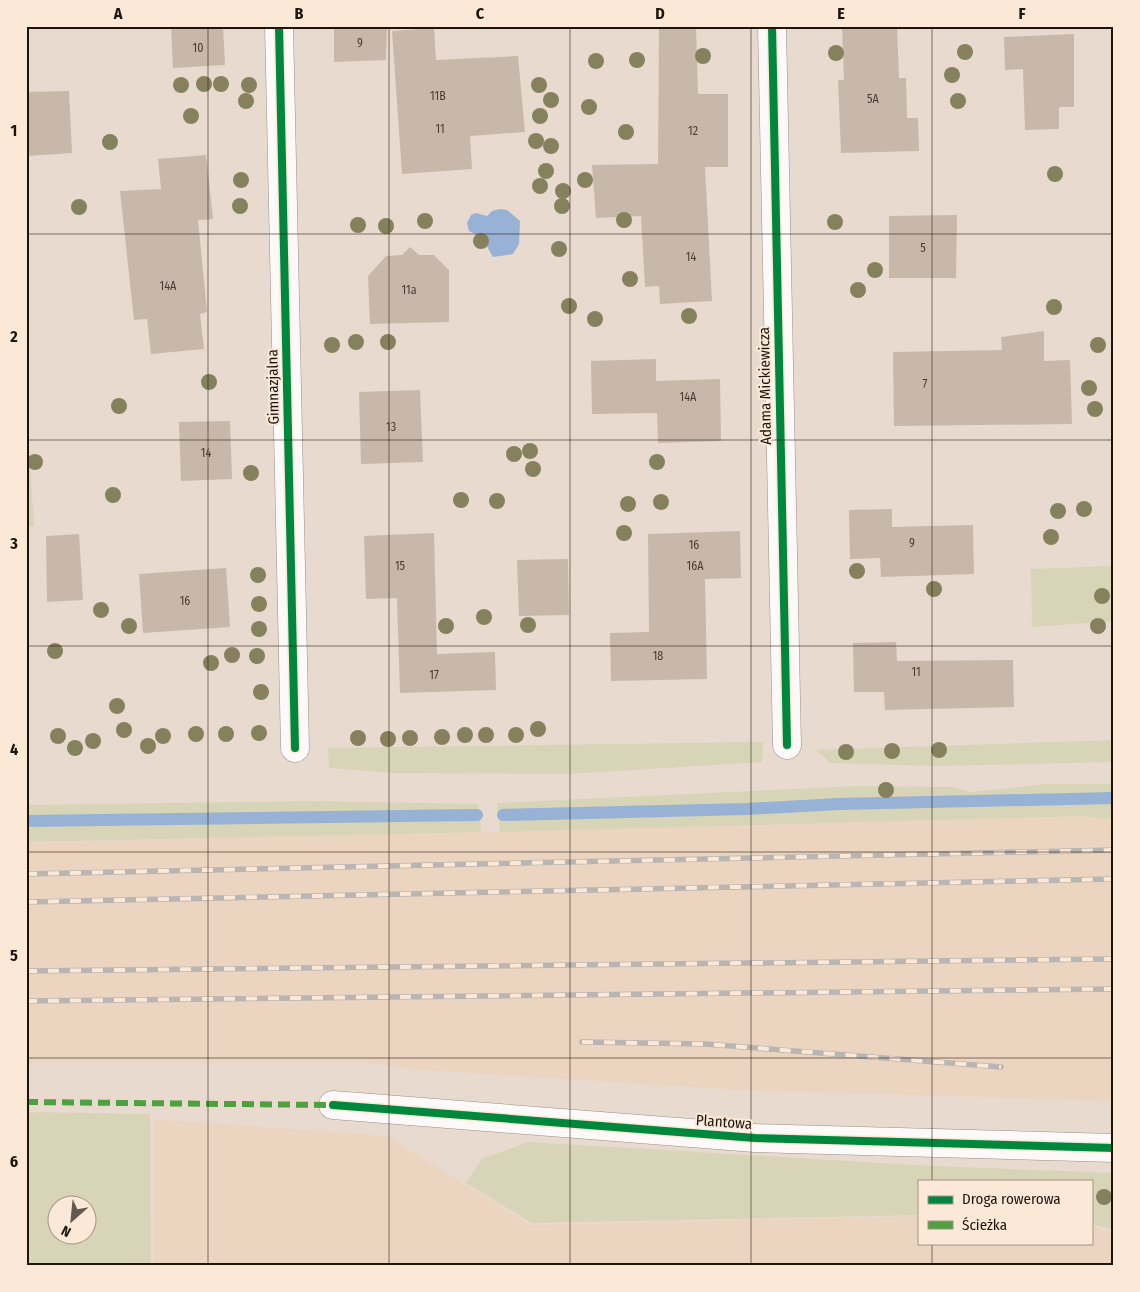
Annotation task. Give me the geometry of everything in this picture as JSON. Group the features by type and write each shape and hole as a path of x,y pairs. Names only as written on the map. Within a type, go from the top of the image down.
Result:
{"street":[{"name":"Gimnazjalna","path":"279,26 295,748"},
{"name":"Adama Mickiewicza","path":"772,26 787,745"},
{"name":"Plantowa","path":"334,1105 755,1138 1114,1148"}],"shaded area":[{"path":"26,450 29,450 34,526 26,527"},
{"path":"1114,566 1114,621 1032,627 1031,569"},
{"path":"1114,740 1114,762 937,766 831,763 816,750"},
{"path":"763,742 762,762 568,774 394,773 329,768 328,748"},
{"path":"1046,784 1114,784 1114,820 1083,816 500,832 497,803 857,786 951,787 971,792"},
{"path":"316,801 478,804 481,832 26,842 26,805"},
{"path":"1083,816 1114,820 1114,1101 736,1090 419,1070 370,1063 26,1063 26,843"},
{"path":"26,1112 150,1114 151,1266 26,1266"},
{"path":"153,1119 387,1136 531,1225 918,1216 918,1244 1092,1244 1092,1226 1114,1232 1114,1266 154,1266"},
{"path":"528,1142 932,1166 1114,1173 1114,1230 1092,1224 1092,1180 918,1180 918,1215 532,1223 466,1183 482,1159"}],"water":[{"path":"507,210 520,221 519,244 513,254 493,257 482,239 469,231 467,223 471,215 476,213 487,216 492,211"}],"building":[{"path":"171,26 223,26 225,65 173,68"},
{"path":"334,26 387,26 386,60 334,62"},
{"path":"659,26 696,26 698,94 728,94 728,167 705,167 712,301 660,304 659,286 645,287 641,216 596,218 592,165 658,164"},
{"path":"842,26 897,26 899,78 906,78 907,118 918,118 919,151 841,153 838,80 844,80"},
{"path":"434,28 436,60 518,56 525,132 470,136 472,169 402,174 392,31"},
{"path":"1074,34 1074,107 1059,107 1059,129 1025,130 1023,69 1005,70 1004,37"},
{"path":"69,91 72,153 26,156 26,92"},
{"path":"206,155 213,219 198,220 207,312 200,314 204,349 151,354 147,319 134,320 120,191 161,189 158,159"},
{"path":"957,215 956,278 889,278 889,216"},
{"path":"410,247 419,255 434,255 449,270 449,322 370,324 368,276 386,256 402,255"},
{"path":"1044,331 1044,361 1070,360 1072,424 894,426 893,352 1002,350 1001,337"},
{"path":"656,359 656,381 720,379 721,441 658,443 657,413 592,414 591,361"},
{"path":"420,390 423,462 361,464 359,392"},
{"path":"230,421 232,479 181,481 179,422"},
{"path":"892,509 892,527 973,525 974,574 881,577 880,558 850,559 849,510"},
{"path":"740,531 741,578 705,579 707,679 611,681 610,633 649,632 648,534"},
{"path":"434,533 437,654 495,652 496,690 400,693 397,598 366,599 364,536"},
{"path":"79,534 83,600 47,602 46,536"},
{"path":"568,559 569,615 519,616 517,560"},
{"path":"226,568 230,627 143,633 139,574"},
{"path":"896,642 897,661 1013,660 1014,707 885,710 884,692 854,692 853,643"}],"waterway":[{"path":"503,815 746,809 839,804 1114,798"},
{"path":"26,821 477,815"}],"railway":[{"path":"26,874 1114,850"},
{"path":"26,902 1114,879"},
{"path":"26,971 1114,959"},
{"path":"26,1001 1114,989"},
{"path":"582,1042 705,1044 1001,1067"}],"marked path":[{"path":"26,1102 333,1105"}],"cycle path":[{"path":"279,26 295,748"},
{"path":"772,26 787,745"},
{"path":"333,1105 755,1138 1114,1148"}]}
